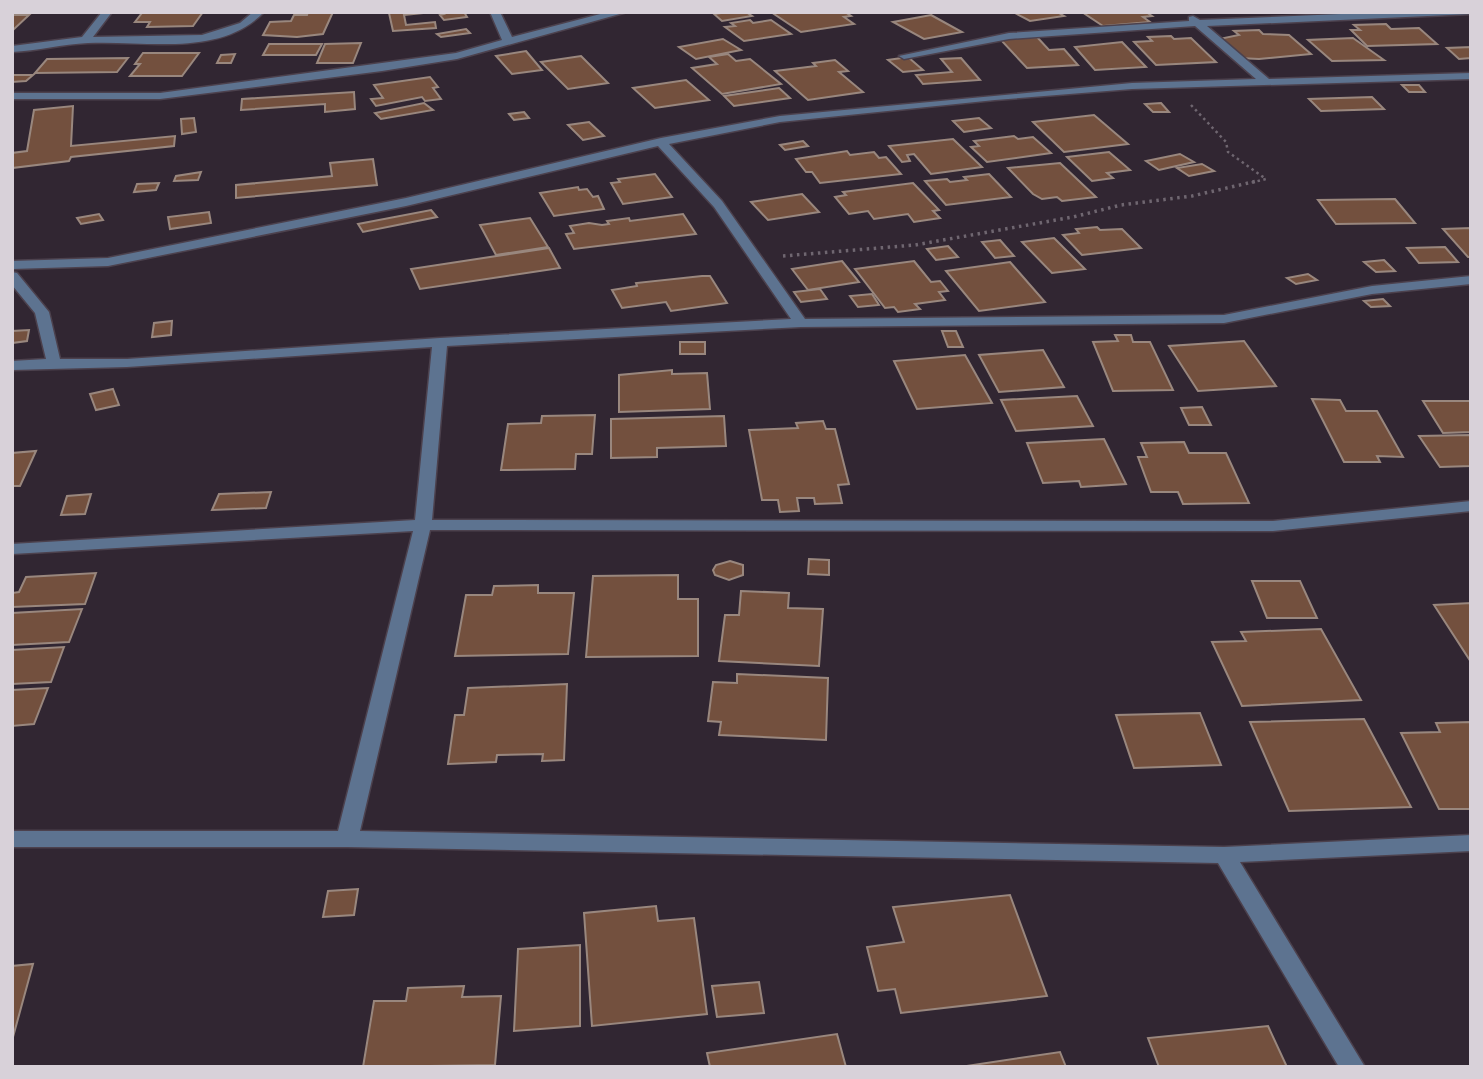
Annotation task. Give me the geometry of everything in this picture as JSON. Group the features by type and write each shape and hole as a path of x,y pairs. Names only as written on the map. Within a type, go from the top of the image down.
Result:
{"street":[{"path":"85,40 107,12"},
{"path":"12,49 85,40 226,35 249,24 259,12"},
{"path":"495,12 509,43"},
{"path":"12,96 160,96 420,62 457,56 622,12"},
{"path":"1185,12 1266,82"},
{"path":"904,55 1009,36 1198,23 1467,12"},
{"path":"12,265 108,262 406,202 661,142 780,119 995,97 1172,84 1471,76"},
{"path":"661,142 718,204 801,324"},
{"path":"12,276 42,312 54,363"},
{"path":"12,366 127,363 440,342 801,324 1224,319 1372,290 1471,280"},
{"path":"347,839 424,525 440,342"},
{"path":"12,549 424,525 1273,526 1471,506"},
{"path":"12,839 347,839 1224,855 1471,843"},
{"path":"1224,855 1353,1067"}],"path":[{"path":"757,258 915,246 1073,217 1121,205 1192,196 1266,179 1228,152 1226,142 1172,84"}],"building":[{"path":"203,12 193,26 147,27 150,22 135,22 142,13"},
{"path":"308,12 333,12 323,34 297,37 263,35 270,22 291,21 294,15 307,15"},
{"path":"433,12 404,15 406,25 435,22 436,28 393,31 389,13"},
{"path":"442,12 464,12 467,17 444,20 440,15 444,14"},
{"path":"746,12 752,16 722,21 714,14"},
{"path":"771,12 845,12 851,16 844,17 854,24 801,32"},
{"path":"1057,12 1064,16 1030,21 1015,13"},
{"path":"1082,12 1146,12 1152,16 1143,17 1150,22 1103,26"},
{"path":"12,15 29,15 12,31"},
{"path":"931,15 962,32 924,39 893,22"},
{"path":"750,20 753,23 771,20 791,34 744,41 725,27 735,26 731,23"},
{"path":"1386,24 1391,29 1419,28 1437,44 1367,46 1351,30 1360,30 1354,25"},
{"path":"466,29 470,33 441,37 437,34"},
{"path":"1259,30 1263,34 1289,35 1311,54 1259,59 1239,58 1219,39 1239,35 1234,31"},
{"path":"1171,36 1174,39 1191,38 1216,62 1156,65 1134,42 1152,41 1148,37"},
{"path":"1037,37 1049,50 1064,49 1078,65 1027,68 1000,39"},
{"path":"1353,38 1384,60 1332,61 1308,40"},
{"path":"723,39 741,50 696,59 679,47"},
{"path":"1122,42 1146,67 1095,70 1075,47"},
{"path":"361,43 353,63 317,63 325,44"},
{"path":"269,44 322,44 316,55 263,55"},
{"path":"1471,47 1471,58 1459,59 1447,48"},
{"path":"526,51 542,70 512,74 496,56"},
{"path":"143,53 199,53 182,76 130,76 140,64 135,64"},
{"path":"235,54 231,63 217,63 221,55"},
{"path":"728,54 736,61 750,59 781,84 722,94 692,68 717,64 709,57"},
{"path":"581,56 608,83 568,89 541,62"},
{"path":"908,57 923,70 903,72 888,60"},
{"path":"128,58 117,72 35,73 47,59"},
{"path":"961,58 980,80 923,84 916,75 952,72 941,59"},
{"path":"835,60 848,71 839,72 863,92 808,100 775,71 816,66 813,63"},
{"path":"12,75 33,75 26,81 12,82"},
{"path":"430,77 438,87 433,88 441,99 425,101 422,97 376,106 371,99 383,98 374,85"},
{"path":"686,80 709,100 655,108 633,88"},
{"path":"1402,85 1419,85 1425,92 1409,92"},
{"path":"779,88 790,98 734,106 724,96"},
{"path":"354,92 355,109 325,112 325,104 241,110 242,99"},
{"path":"1372,97 1384,109 1321,111 1309,99"},
{"path":"424,103 433,110 381,119 375,113"},
{"path":"1161,103 1169,112 1153,112 1145,104"},
{"path":"73,106 71,146 175,136 174,146 71,157 69,161 12,168 12,153 27,151 34,110"},
{"path":"524,112 529,118 514,120 509,114"},
{"path":"1094,115 1128,144 1064,152 1033,122"},
{"path":"194,118 196,132 182,134 181,119"},
{"path":"979,118 991,128 964,132 953,121"},
{"path":"589,122 604,136 583,140 568,125"},
{"path":"1014,136 1018,139 1033,137 1051,153 987,162 971,147 979,146 974,141"},
{"path":"953,139 982,167 931,174 914,154 907,155 910,161 902,162 889,146"},
{"path":"803,141 808,146 785,150 780,145"},
{"path":"847,151 850,155 874,152 879,158 886,157 901,174 820,183 812,172 806,172 796,159"},
{"path":"1109,152 1130,170 1107,173 1113,178 1092,181 1067,157"},
{"path":"1180,154 1194,162 1159,170 1146,161"},
{"path":"373,159 377,185 236,198 236,185 332,176 330,163"},
{"path":"1060,163 1096,197 1062,201 1057,197 1042,199 1033,194 1008,168"},
{"path":"1202,164 1214,171 1189,176 1177,168"},
{"path":"201,172 198,180 174,181 176,176"},
{"path":"655,174 672,197 623,204 611,183 620,182 618,179"},
{"path":"989,174 1011,197 946,205 925,181 947,179 950,182"},
{"path":"159,183 156,190 134,192 137,184"},
{"path":"913,183 939,210 933,211 940,218 914,222 908,214 874,219 868,211 849,214 835,197 846,195 843,192"},
{"path":"578,187 579,190 587,189 593,197 598,196 604,209 554,216 540,193"},
{"path":"802,194 819,212 768,220 751,202"},
{"path":"1395,199 1415,223 1336,224 1318,200"},
{"path":"431,210 437,217 363,232 358,224"},
{"path":"209,212 211,223 170,229 168,217"},
{"path":"99,214 103,220 81,224 77,218"},
{"path":"683,214 696,234 574,249 566,234 574,233 570,226 589,223 602,225 609,224 607,221 629,218 630,221"},
{"path":"530,218 548,247 496,255 480,225"},
{"path":"1097,227 1100,230 1122,229 1141,248 1082,255 1063,235 1079,233 1076,229"},
{"path":"1471,228 1471,257 1468,257 1443,229"},
{"path":"1054,238 1085,269 1052,273 1022,242"},
{"path":"1000,240 1014,256 995,258 982,242"},
{"path":"948,246 958,257 936,260 927,249"},
{"path":"1445,247 1458,262 1419,263 1407,248"},
{"path":"549,248 560,268 420,289 411,269"},
{"path":"1384,260 1395,271 1376,272 1364,262"},
{"path":"842,261 859,282 808,290 792,269"},
{"path":"914,261 931,282 940,281 948,291 939,292 945,300 915,304 920,309 898,312 894,307 885,308 855,269"},
{"path":"1010,262 1045,302 979,311 946,271"},
{"path":"1308,274 1317,280 1296,284 1287,278"},
{"path":"710,276 727,303 671,311 666,302 622,308 612,290 637,286 636,283"},
{"path":"820,289 827,299 801,302 794,292"},
{"path":"872,294 879,305 858,307 850,296"},
{"path":"1383,299 1390,306 1371,307 1364,301"},
{"path":"172,321 171,335 152,337 154,323"},
{"path":"29,330 27,341 12,343 12,331"},
{"path":"942,331 956,331 963,347 948,347"},
{"path":"1115,335 1131,335 1133,342 1150,342 1173,390 1113,391 1093,342 1118,341"},
{"path":"1244,341 1276,386 1198,391 1169,346"},
{"path":"680,342 705,342 705,354 680,354"},
{"path":"1043,350 1064,387 999,392 979,355"},
{"path":"965,355 992,403 917,409 894,361"},
{"path":"672,370 672,374 707,373 710,409 619,412 619,375"},
{"path":"113,389 119,405 96,410 90,394"},
{"path":"1077,396 1093,426 1016,431 1001,400"},
{"path":"1312,399 1340,400 1346,411 1377,411 1403,457 1377,456 1380,462 1344,462"},
{"path":"1423,401 1471,401 1471,432 1443,433"},
{"path":"1202,407 1211,425 1189,425 1181,408"},
{"path":"595,415 592,454 576,454 575,469 501,470 508,424 541,423 542,416"},
{"path":"724,416 726,446 657,448 657,457 611,458 611,419"},
{"path":"823,421 826,429 835,429 849,484 838,485 842,503 815,504 814,498 797,498 799,511 780,512 778,500 762,500 749,430 798,428 796,423"},
{"path":"1471,435 1471,466 1440,467 1419,436"},
{"path":"1104,439 1126,484 1081,487 1079,481 1043,483 1027,443"},
{"path":"1184,442 1189,453 1226,453 1249,503 1183,504 1178,492 1151,492 1138,457 1147,457 1141,443"},
{"path":"36,451 20,486 12,486 12,453"},
{"path":"271,492 266,508 212,510 219,494"},
{"path":"91,494 85,514 61,515 67,496"},
{"path":"809,559 829,560 829,575 808,574"},
{"path":"730,561 743,565 743,575 729,580 715,575 713,570 716,565"},
{"path":"96,573 85,604 12,607 12,593 19,592 26,577"},
{"path":"678,575 678,599 698,599 698,656 586,657 593,576"},
{"path":"1252,581 1300,581 1317,618 1267,618"},
{"path":"538,585 538,593 574,593 568,654 455,656 466,595 492,595 494,586"},
{"path":"741,591 789,593 788,608 823,609 819,666 719,661 725,615 739,615"},
{"path":"1471,603 1471,662 1434,605"},
{"path":"82,609 69,642 12,645 12,613"},
{"path":"1321,629 1361,700 1242,706 1212,642 1246,641 1241,632"},
{"path":"64,647 51,682 12,684 12,650"},
{"path":"737,674 828,678 826,740 719,735 721,722 708,721 713,682 737,683"},
{"path":"567,684 564,760 542,761 543,754 497,755 496,762 448,764 455,715 464,715 468,688"},
{"path":"48,688 34,724 12,726 12,690"},
{"path":"1200,713 1221,765 1134,768 1116,715"},
{"path":"1364,719 1411,807 1289,811 1250,722"},
{"path":"1471,722 1471,809 1439,809 1401,733 1440,732 1436,723"},
{"path":"358,889 354,915 323,917 328,891"},
{"path":"1010,895 1047,996 901,1013 895,989 878,991 867,947 904,942 893,907"},
{"path":"656,906 658,921 694,918 707,1014 592,1026 584,913"},
{"path":"580,945 580,1026 514,1031 518,949"},
{"path":"33,964 13,1037 12,1037 12,966"},
{"path":"759,982 764,1013 717,1017 712,986"},
{"path":"464,986 462,997 501,996 495,1065 363,1067 374,1001 406,1001 408,988"},
{"path":"1268,1026 1287,1067 1159,1067 1148,1038"},
{"path":"837,1034 846,1067 710,1067 707,1053"},
{"path":"1060,1052 1066,1067 960,1067"}]}
